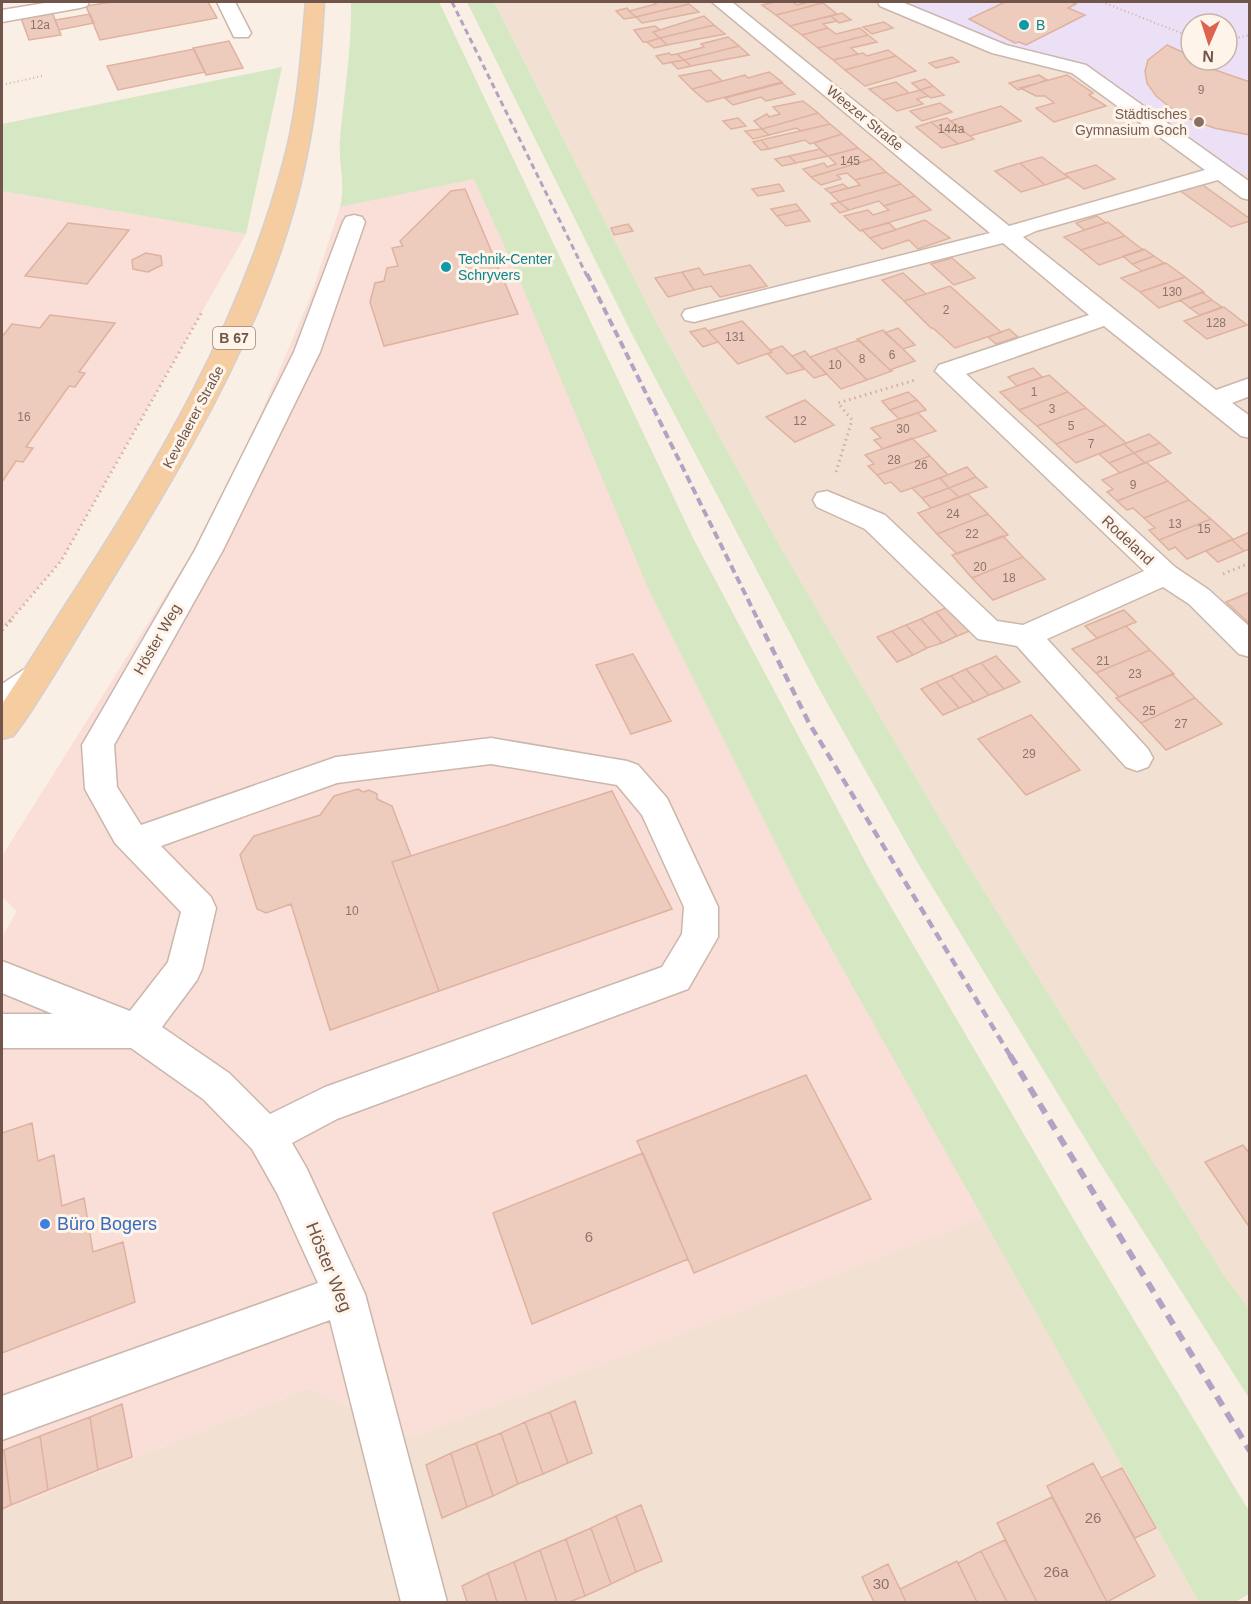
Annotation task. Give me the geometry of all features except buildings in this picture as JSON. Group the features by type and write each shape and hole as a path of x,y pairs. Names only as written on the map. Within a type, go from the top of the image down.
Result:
{"main road":[{"name":"Kevelaerer Straße","path":"2,727 147,503 220,368 261,274 295,161 315,49 315,2"}],"street":[{"path":"2,16 80,2"},
{"path":"226,2 241,33"},
{"name":"Weezer Straße","path":"721,2 1107,317 1250,430"},
{"path":"887,2 999,49 1078,69 1234,175 1250,193"},
{"path":"694,315 1008,235 1028,226 1234,175"},
{"name":"Höster Weg","path":"137,1031 184,969 199,908 127,833 101,789 98,745 209,550 307,352 354,222"},
{"path":"948,371 1107,317"},
{"name":"Rodeland","path":"948,371 1165,574 1026,636"},
{"path":"1214,400 1250,386"},
{"path":"827,500 875,522 989,631 1026,636 1137,758"},
{"path":"1165,574 1199,597 1250,646"},
{"path":"2,700 34,678"},
{"path":"135,841 336,770 492,751 627,774 655,807 701,907 700,937 675,978 325,1105 266,1136"},
{"name":"Höster Weg","path":"2,977 137,1031 216,1086 266,1136 301,1200 344,1293 424,1602"},
{"path":"2,1031 137,1031"},
{"path":"2,1418 344,1293"}],"path":[{"path":"1102,2 1179,33"},
{"path":"2,85 42,76"},
{"path":"2,630 62,561 206,305"},
{"path":"827,500 852,420 838,403 948,371"}],"shaded area":[{"path":"494,2 886,2 1000,51 1080,71 1222,177 1249,173 1249,1308 1227,1280 956,846 782,550 653,316"},
{"name":"Städtisches Gymnasium Goch","path":"886,2 1249,2 1249,173 1222,177 1080,71 1000,51"},
{"path":"474,178 804,900 984,1217 412,1437 310,1388 2,1511 2,937 17,911 2,897 2,856 197,545 258,420 310,298 340,207"},
{"path":"2,191 246,234 61,561 2,630"},
{"path":"984,1217 1199,1602 2,1602 2,1511 310,1388 412,1437"}],"green space":[{"path":"351,2 439,2 694,540 873,876 1084,1237 1249,1511 1249,1594 1235,1602 1199,1602 804,900 648,588 520,281 474,179 340,207 342,190 340,139 349,53"},
{"path":"467,2 494,2 653,316 782,550 956,846 1227,1280 1249,1308 1249,1398 1098,1160 916,860 821,692 632,334"},
{"path":"282,67 246,234 2,191 2,124"}],"railway":[{"path":"452,2 587,276"},
{"path":"587,274 759,622"},
{"path":"758,620 809,723 1011,1057"},
{"path":"1010,1055 1250,1451"}],"place":[{"name":"B","path":"1024,25"},
{"name":"Städtisches Gymnasium Goch","path":"1199,122"},
{"name":"Technik-Center Schryvers","path":"446,267"},
{"name":"Büro Bogers","path":"45,1224"}]}
